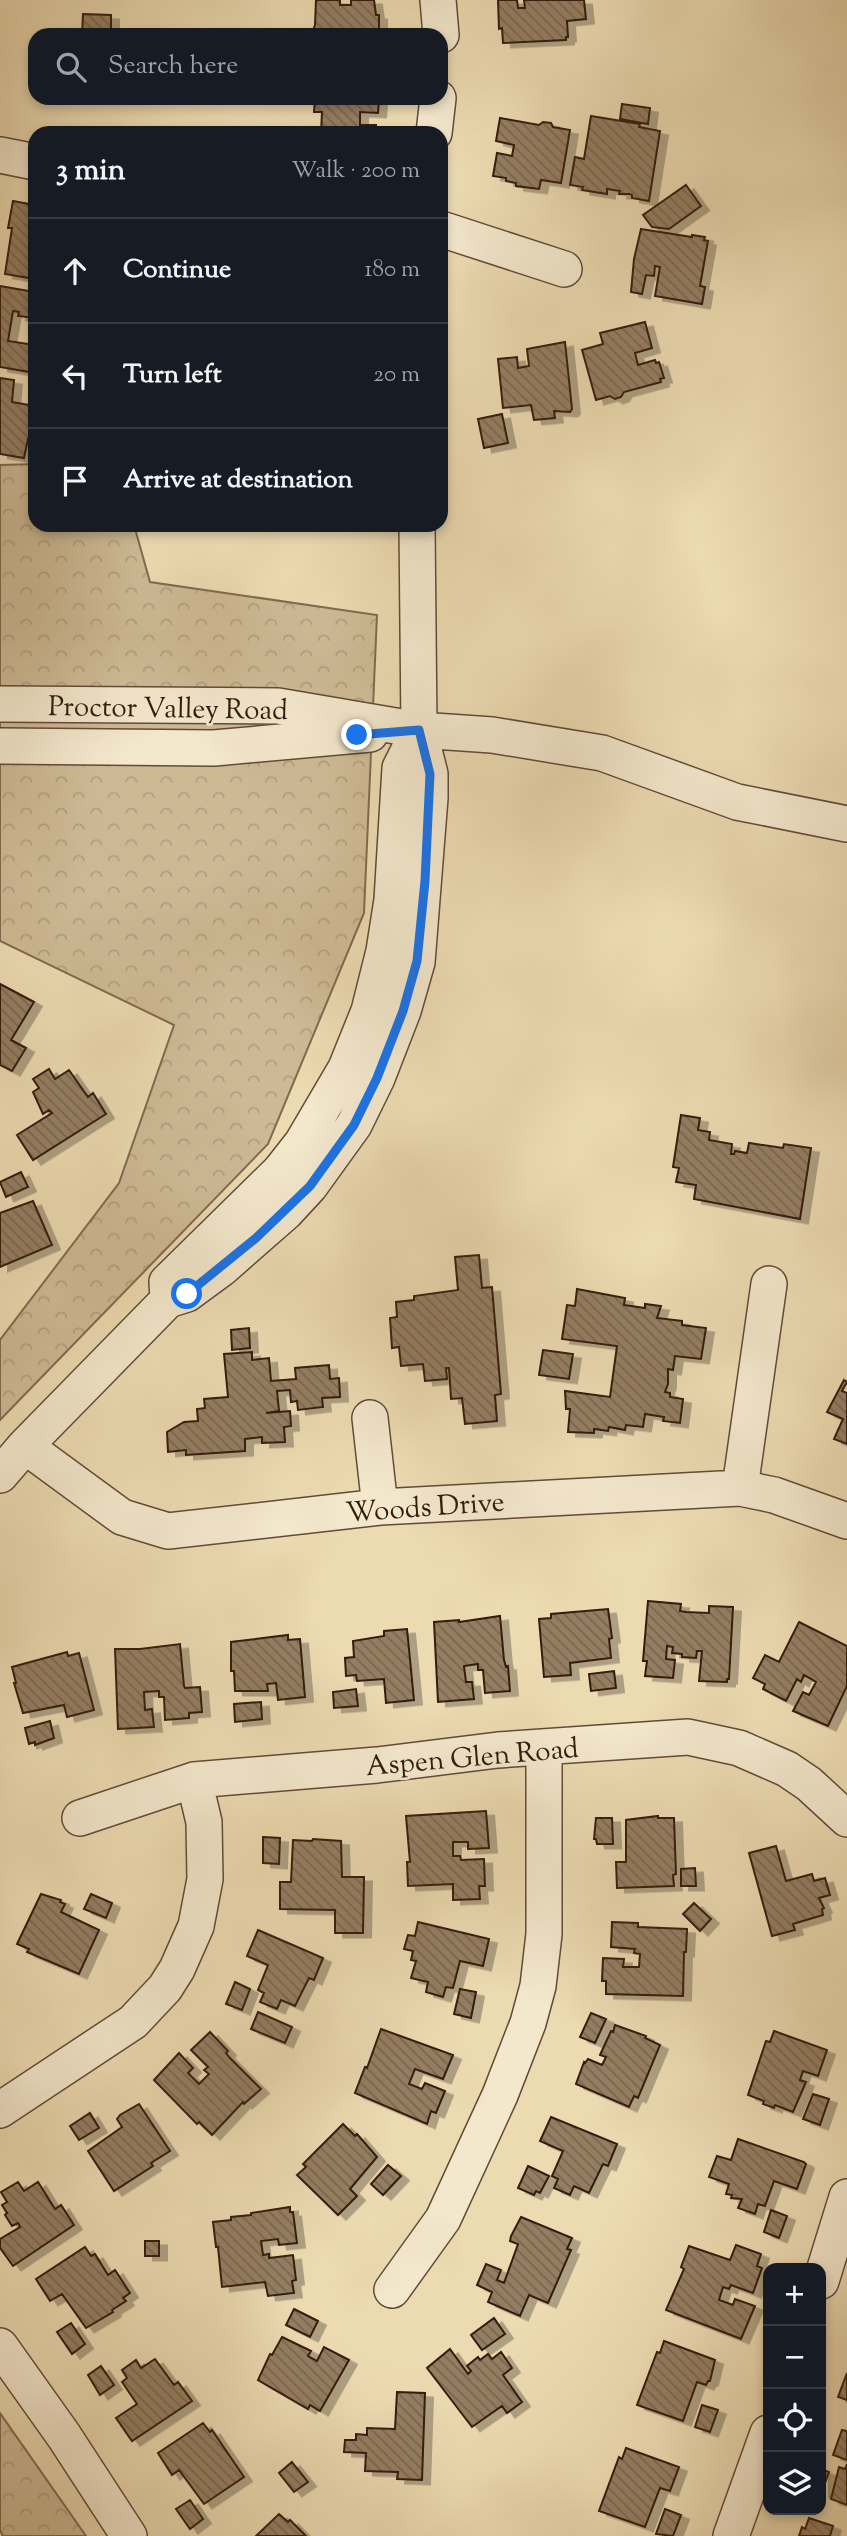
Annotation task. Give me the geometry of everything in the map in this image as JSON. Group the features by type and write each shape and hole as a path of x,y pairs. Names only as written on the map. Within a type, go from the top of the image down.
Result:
{"street":[{"path":"438,0 440,28"},
{"path":"435,126 437,105"},
{"path":"0,155 28,161"},
{"path":"448,231 564,269"},
{"path":"0,1475 168,1300 167,1282 256,1196 302,1143 346,1068 369,1011 384,951 392,900 400,768 419,730 417,532"},
{"name":"Proctor Valley Road","path":"0,704 278,706 419,730 492,736 602,753 737,802 847,824"},
{"name":"Proctor Valley Road","path":"0,746 214,748 419,730"},
{"path":"740,1488 769,1284"},
{"path":"370,1418 380,1507"},
{"name":"Woods Drive","path":"25,1446 122,1517 168,1531 380,1507 740,1488 774,1495 847,1521"},
{"name":"Aspen Glen Road","path":"80,1818 194,1780 364,1766 498,1750 688,1737 739,1748 787,1769 819,1792 847,1819"},
{"path":"392,2290 443,2220 500,2095 528,2023 538,1986 544,1934 544,1747"},
{"path":"0,2110 133,2022 150,2006 177,1969 196,1926 205,1879 204,1822 194,1780"},
{"path":"826,2265 847,2197"},
{"path":"0,2346 64,2436 129,2536"},
{"path":"731,2536 763,2447"}],"green space":[{"path":"28,464 28,532 136,532 150,582 377,615 364,913 268,1144 0,1420 0,1340 119,1183 174,1025 0,941 0,465"},
{"path":"0,2413 86,2536 3,2536 0,2530"}],"building":[{"path":"316,0 340,0 340,5 351,5 351,0 374,0 376,15 379,15 379,28 314,28"},
{"path":"498,0 517,0 518,8 525,8 524,0 584,0 586,19 567,21 566,40 503,43 502,28 499,29"},
{"path":"83,14 111,15 111,28 82,28"},
{"path":"622,104 650,108 648,124 620,119"},
{"path":"314,105 379,105 378,113 360,112 360,125 376,126 321,126 322,112 314,112"},
{"path":"591,116 640,124 639,127 660,131 649,201 632,198 630,194 619,194 620,191 607,189 607,194 570,185 575,157 584,159"},
{"path":"500,118 539,125 543,122 551,123 553,127 570,130 561,183 541,180 539,189 516,186 516,183 506,181 506,178 493,176 497,153 512,156 514,145 496,141"},
{"path":"686,185 701,206 669,229 652,227 643,215"},
{"path":"13,201 28,204 28,278 5,274 12,228 8,228"},
{"path":"641,229 705,237 704,240 708,241 700,286 705,287 702,304 655,296 660,267 655,266 654,276 646,275 642,294 631,292 634,259"},
{"path":"0,286 28,291 28,317 18,316 19,312 13,311 8,341 28,344 28,372 0,367"},
{"path":"645,322 652,348 635,353 638,365 655,360 656,363 659,362 664,378 660,379 661,382 624,392 621,397 615,399 610,396 596,400 582,350 603,344 600,333"},
{"path":"565,342 572,409 570,412 554,411 555,418 534,420 531,405 503,408 498,359 517,357 518,368 529,366 527,349"},
{"path":"0,378 14,380 12,402 28,405 28,439 24,458 0,454"},
{"path":"502,414 508,443 484,448 478,419"},
{"path":"0,984 34,1002 11,1040 26,1048 12,1071 0,1065"},
{"path":"49,1069 55,1079 69,1070 88,1097 93,1093 106,1114 33,1160 17,1135 52,1113 49,1110 43,1114 33,1092 39,1088 33,1079"},
{"path":"681,1115 700,1118 698,1130 710,1132 709,1140 732,1144 731,1154 735,1151 747,1153 749,1143 783,1148 784,1144 811,1148 800,1219 694,1199 696,1185 676,1182 679,1168 673,1167"},
{"path":"21,1172 28,1187 6,1197 0,1182"},
{"path":"33,1201 52,1245 0,1267 0,1213"},
{"path":"479,1255 482,1288 492,1287 501,1394 495,1395 497,1421 465,1424 462,1398 451,1399 449,1368 446,1368 447,1379 425,1381 423,1364 401,1366 399,1347 392,1348 390,1318 397,1317 396,1302 414,1300 414,1296 458,1290 455,1257"},
{"path":"577,1289 625,1298 624,1305 645,1308 645,1304 661,1306 657,1318 706,1328 701,1359 675,1356 673,1370 668,1369 665,1392 670,1393 670,1397 683,1399 680,1423 663,1421 664,1417 645,1414 643,1427 626,1425 625,1430 609,1427 608,1431 594,1429 594,1433 568,1432 570,1409 566,1409 565,1391 610,1397 617,1346 562,1339 567,1305 575,1306"},
{"path":"249,1328 250,1348 232,1350 231,1330"},
{"path":"543,1350 573,1354 569,1379 539,1375"},
{"path":"252,1352 252,1360 269,1358 271,1381 296,1379 295,1368 329,1365 330,1379 339,1378 340,1397 322,1398 323,1407 298,1410 297,1401 291,1402 290,1390 277,1391 279,1411 266,1413 290,1411 291,1426 284,1427 285,1442 262,1443 262,1437 245,1439 245,1451 186,1455 186,1450 168,1452 167,1432 184,1422 198,1421 197,1409 205,1408 204,1399 228,1397 224,1354"},
{"path":"844,1380 847,1382 842,1391 847,1393 847,1444 834,1439 843,1419 827,1412"},
{"path":"648,1601 681,1604 680,1611 686,1612 709,1613 709,1606 733,1607 727,1682 699,1681 702,1651 697,1651 696,1658 682,1657 682,1654 672,1653 673,1647 667,1646 666,1659 675,1660 673,1678 645,1676 647,1661 643,1661"},
{"path":"608,1609 612,1638 609,1639 611,1658 570,1663 571,1675 544,1677 539,1619 551,1618 551,1614"},
{"path":"500,1616 510,1691 485,1693 483,1670 478,1670 478,1664 464,1666 466,1682 472,1682 474,1699 438,1702 434,1622 459,1622"},
{"path":"799,1622 847,1646 847,1686 828,1726 793,1711 803,1692 809,1695 816,1682 804,1675 801,1682 797,1679 786,1701 763,1689 765,1684 753,1678 765,1655 779,1662"},
{"path":"407,1629 414,1700 386,1703 384,1679 357,1681 356,1675 346,1676 345,1658 354,1657 353,1641 384,1636 384,1631"},
{"path":"288,1635 288,1640 300,1639 305,1697 278,1700 276,1683 267,1684 268,1691 235,1691 234,1671 231,1671 231,1642"},
{"path":"180,1644 184,1686 200,1687 202,1712 189,1713 189,1718 165,1720 164,1697 159,1697 159,1691 144,1692 145,1710 152,1709 154,1727 118,1729 115,1649"},
{"path":"67,1652 68,1656 79,1653 94,1710 67,1717 64,1705 23,1713 12,1667"},
{"path":"614,1671 616,1688 591,1691 589,1674"},
{"path":"356,1689 358,1706 334,1708 333,1692"},
{"path":"261,1702 262,1719 235,1722 234,1704"},
{"path":"50,1721 54,1738 35,1745 35,1742 29,1744 25,1728"},
{"path":"486,1811 489,1848 468,1849 468,1842 453,1842 453,1856 460,1856 461,1860 484,1859 485,1886 479,1886 480,1899 453,1900 453,1884 408,1886 407,1862 410,1862 406,1816"},
{"path":"658,1816 674,1818 674,1886 617,1888 616,1862 626,1862 626,1820"},
{"path":"596,1818 612,1818 613,1844 597,1844 594,1839"},
{"path":"263,1837 280,1838 279,1864 263,1863"},
{"path":"293,1840 341,1841 342,1877 364,1877 363,1933 335,1933 335,1910 280,1909 280,1882 291,1882"},
{"path":"776,1846 786,1881 812,1874 814,1881 825,1878 830,1895 819,1898 824,1908 823,1915 793,1924 795,1930 772,1936 749,1853"},
{"path":"695,1868 696,1886 681,1886 681,1869"},
{"path":"41,1894 61,1900 60,1902 65,1904 61,1912 99,1930 79,1974 27,1952 29,1949 17,1944"},
{"path":"91,1894 112,1903 106,1918 84,1909"},
{"path":"694,1903 711,1919 700,1931 683,1914"},
{"path":"418,1922 489,1939 483,1966 460,1961 453,1988 446,1987 443,1997 426,1992 428,1982 411,1978 416,1961 411,1960 413,1951 404,1949 408,1935 415,1936"},
{"path":"612,1922 638,1923 638,1927 687,1929 683,1996 606,1994 606,1981 602,1981 603,1958 624,1959 623,1967 639,1967 640,1954 634,1953 635,1949 611,1947"},
{"path":"258,1930 323,1958 314,1980 309,1978 295,2006 281,2000 277,2009 260,2002 264,1993 258,1990 268,1965 247,1956"},
{"path":"235,1982 250,1989 242,2010 226,2004"},
{"path":"460,1989 476,1992 471,2018 454,2014"},
{"path":"258,2012 292,2027 285,2043 251,2029"},
{"path":"591,2013 606,2019 595,2043 580,2037"},
{"path":"615,2025 646,2036 645,2038 660,2045 638,2098 634,2096 629,2107 576,2084 584,2062 588,2059 602,2065 606,2057 600,2055"},
{"path":"381,2029 453,2055 443,2079 415,2069 409,2084 422,2089 425,2083 445,2091 436,2113 431,2111 427,2124 355,2093"},
{"path":"774,2031 827,2050 818,2076 803,2071 800,2080 806,2082 793,2112 775,2105 774,2108 763,2104 764,2101 748,2095 766,2041 770,2042"},
{"path":"210,2032 228,2051 226,2053 230,2058 261,2089 244,2104 243,2102 212,2135 199,2122 197,2124 154,2080 179,2053 193,2068 188,2073 199,2084 209,2074 204,2070 208,2067 191,2050"},
{"path":"813,2094 829,2099 820,2125 803,2119"},
{"path":"139,2104 170,2151 151,2163 153,2166 114,2191 88,2151 122,2127 117,2119"},
{"path":"90,2113 99,2128 79,2140 70,2126"},
{"path":"551,2117 617,2144 608,2166 603,2164 589,2193 574,2186 570,2195 554,2188 558,2179 552,2176 563,2151 540,2141"},
{"path":"343,2124 355,2136 357,2134 377,2157 350,2189 357,2196 338,2215 297,2175 306,2167 303,2164"},
{"path":"738,2139 804,2162 806,2164 797,2189 774,2181 765,2206 758,2204 755,2214 738,2208 742,2199 731,2198 732,2195 726,2194 729,2184 709,2177 717,2156 731,2160"},
{"path":"388,2165 401,2176 383,2195 371,2184"},
{"path":"528,2166 549,2176 540,2193 536,2191 534,2195 518,2188"},
{"path":"18,2182 24,2191 38,2182 55,2209 61,2205 74,2225 13,2266 0,2248 0,2239 20,2227 18,2223 12,2226 5,2215 7,2213 2,2205 7,2202 1,2192"},
{"path":"290,2207 297,2243 279,2245 278,2239 261,2241 263,2255 269,2254 269,2258 293,2255 296,2280 292,2281 294,2293 268,2296 265,2282 222,2287 213,2222"},
{"path":"771,2210 787,2216 779,2238 764,2232"},
{"path":"521,2217 572,2238 567,2249 571,2250 548,2303 529,2295 520,2316 488,2302 492,2292 477,2285 486,2264 501,2270 497,2280 504,2283 518,2244 510,2241 511,2236"},
{"path":"145,2241 159,2241 159,2256 145,2256"},
{"path":"736,2245 761,2254 757,2266 762,2268 753,2293 731,2285 729,2289 723,2287 719,2300 733,2305 735,2299 755,2306 741,2339 666,2310 684,2269 681,2267 689,2246 730,2260"},
{"path":"85,2247 91,2256 95,2254 108,2275 115,2270 130,2293 123,2298 126,2301 112,2310 113,2312 86,2328 62,2294 50,2301 36,2279"},
{"path":"294,2309 318,2321 310,2337 286,2325"},
{"path":"494,2318 505,2334 482,2350 471,2335"},
{"path":"71,2323 85,2344 72,2354 57,2332"},
{"path":"282,2337 311,2351 308,2356 317,2361 324,2347 349,2360 320,2411 310,2405 308,2409 258,2380 270,2354 272,2355"},
{"path":"664,2341 715,2360 710,2381 706,2385 697,2382 683,2421 637,2405 657,2352 660,2353"},
{"path":"450,2349 468,2374 471,2371 467,2366 478,2357 480,2360 488,2354 492,2359 501,2352 512,2368 503,2375 522,2402 507,2413 502,2406 472,2427 427,2368"},
{"path":"155,2359 174,2385 178,2382 192,2401 132,2441 116,2418 137,2404 122,2382 127,2378 122,2370 136,2360 141,2368"},
{"path":"101,2366 114,2385 100,2395 88,2375"},
{"path":"847,2373 847,2400 838,2397"},
{"path":"397,2392 425,2393 422,2480 397,2479 398,2472 365,2471 366,2453 344,2452 345,2440 356,2440 356,2434 367,2435 367,2428 395,2429"},
{"path":"702,2405 718,2410 710,2432 695,2427"},
{"path":"203,2423 210,2432 212,2430 244,2477 204,2504 179,2470 172,2475 158,2453"},
{"path":"842,2430 847,2431 847,2460 833,2455"},
{"path":"626,2448 679,2467 670,2491 660,2488 645,2527 599,2511 619,2457 622,2459"},
{"path":"292,2462 308,2482 294,2492 279,2473"},
{"path":"847,2464 847,2505 831,2499 839,2467 845,2469"},
{"path":"190,2500 203,2519 190,2529 176,2509"},
{"path":"665,2509 681,2515 673,2536 656,2534"},
{"path":"279,2514 288,2522 290,2520 306,2536 256,2536"},
{"path":"809,2518 833,2526 830,2536 799,2536"}],"route":[{"path":"187,1294 221,1269 286,1212 310,1186 354,1125 377,1078 403,1011 417,961 425,881 430,774 419,730 357,735"}]}
